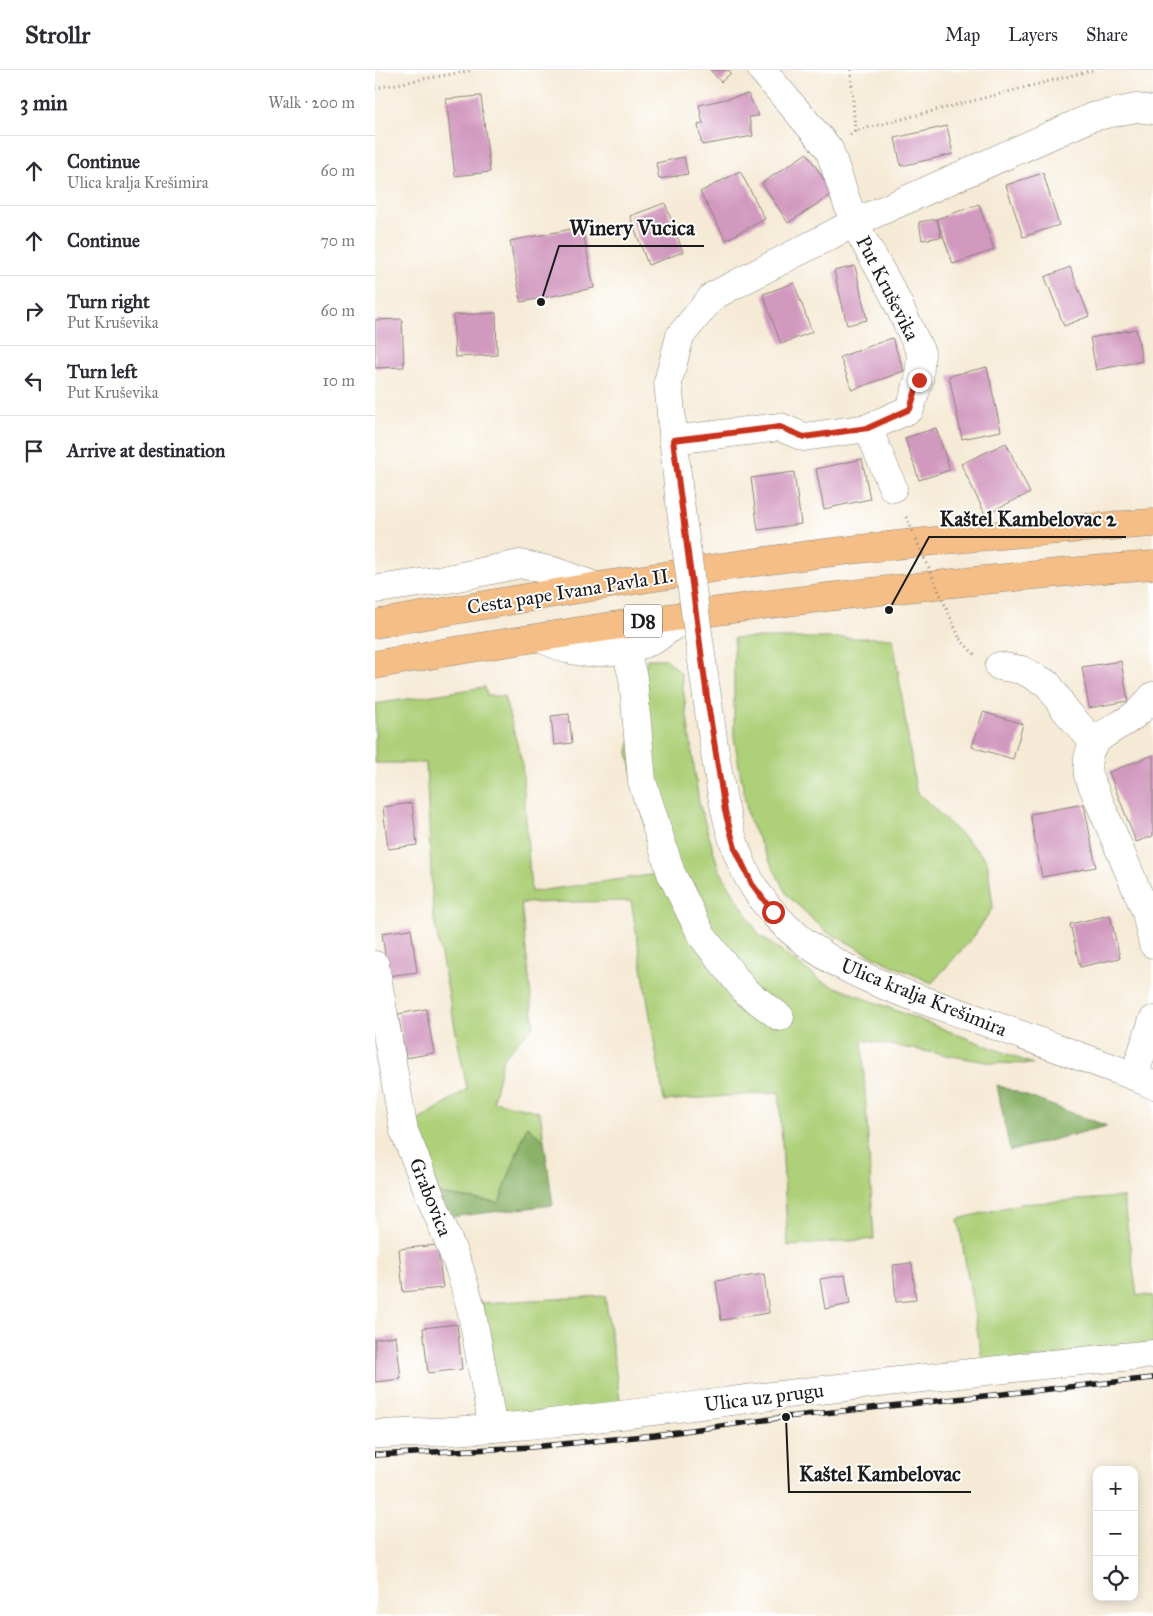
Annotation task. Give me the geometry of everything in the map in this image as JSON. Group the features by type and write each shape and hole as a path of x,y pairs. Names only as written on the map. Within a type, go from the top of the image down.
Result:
{"main road":[{"name":"Cesta pape Ivana Pavla II.","path":"375,624 595,586 767,561 980,536 1153,523"},
{"name":"Cesta pape Ivana Pavla II.","path":"375,665 788,601 1019,576 1153,565"}],"street":[{"name":"Put Kruševika","path":"673,440 780,427 804,437 868,428 910,409 919,380 921,353 893,293 854,222 829,150 762,70"},
{"name":"Ulica kralja Krešimira","path":"1153,110 1136,108 1092,117 854,222 713,296 680,336 668,382 679,496 725,811 735,848 752,884 773,912 798,938 837,963 889,987 1144,1081 1153,1020"},
{"path":"868,428 893,488"},
{"path":"377,589 520,564 553,571 595,586"},
{"path":"540,638 566,649 588,654 626,650 654,640 688,615"},
{"path":"626,650 633,678 642,781 671,873 701,936 746,992 780,1017"},
{"path":"999,666 1022,670 1048,684 1066,711 1094,742"},
{"path":"1153,696 1137,713 1103,734 1094,742 1086,763 1087,774 1146,912 1153,944"},
{"name":"Grabovica","path":"375,965 404,1131 459,1267 471,1308 493,1428"},
{"name":"Ulica uz prugu","path":"375,1434 493,1428 623,1415 992,1369 1153,1354"}],"path":[{"path":"375,88 473,70"},
{"path":"851,70 855,131"},
{"path":"829,150 855,131 1093,70"},
{"path":"906,517 960,639"}],"green space":[{"path":"734,638 893,638 916,791 987,860 993,907 974,936 932,983 883,961 825,931 787,895 749,821 734,738"},
{"path":"647,659 666,659 681,673 699,803 719,869 759,935 823,982 1033,1064 992,1063 862,1040 874,1239 788,1246 779,1092 664,1101 631,901 521,903 534,1025 503,1058 493,1101 540,1112 544,1141 527,1126 499,1203 439,1194 410,1126 467,1089 433,914 426,763 375,763 375,704 485,687 487,696 504,696 522,762 531,892 657,874 628,752"},
{"path":"997,1085 1107,1126 1010,1151"},
{"path":"527,1126 544,1141 553,1205 449,1217 439,1194 499,1203"},
{"path":"1123,1197 1137,1295 1153,1296 1153,1345 983,1364 958,1219 1020,1204"},
{"path":"605,1296 621,1407 503,1417 481,1303"}],"building":[{"path":"710,70 729,70 731,73 721,82"},
{"path":"748,94 759,116 749,117 753,136 702,145 698,125 703,124 699,105"},
{"path":"481,96 490,172 455,176 446,99"},
{"path":"947,126 953,154 901,166 895,138"},
{"path":"807,153 833,194 788,223 762,183"},
{"path":"684,157 688,174 659,179 656,163"},
{"path":"740,171 765,219 726,240 700,192"},
{"path":"1043,173 1059,225 1023,237 1006,185"},
{"path":"665,203 683,252 648,265 630,216"},
{"path":"979,204 994,250 953,264 937,219"},
{"path":"937,219 941,237 922,240 919,222"},
{"path":"582,227 594,288 521,302 510,241"},
{"path":"855,266 867,320 847,325 834,271"},
{"path":"1070,267 1089,316 1064,326 1045,277"},
{"path":"794,283 812,332 781,344 763,294"},
{"path":"496,313 497,355 455,357 453,315"},
{"path":"402,319 404,367 375,368 375,320"},
{"path":"1136,329 1142,361 1096,370 1090,338"},
{"path":"892,338 904,371 852,390 840,357"},
{"path":"987,367 1001,431 962,439 949,376"},
{"path":"936,428 950,470 919,480 905,438"},
{"path":"1006,443 1030,493 985,514 961,464"},
{"path":"862,459 870,499 824,509 816,469"},
{"path":"794,472 801,524 758,530 751,478"},
{"path":"1121,661 1128,701 1089,708 1082,667"},
{"path":"983,712 1023,724 1013,759 972,747"},
{"path":"569,714 572,743 554,745 551,716"},
{"path":"1153,755 1153,836 1136,842 1109,772"},
{"path":"412,803 417,845 388,849 383,807"},
{"path":"1084,804 1096,867 1042,877 1030,814"},
{"path":"1110,915 1120,958 1080,967 1070,924"},
{"path":"411,929 417,972 388,976 382,933"},
{"path":"426,1009 434,1053 406,1058 398,1014"},
{"path":"437,1245 443,1288 403,1292 399,1249"},
{"path":"912,1263 916,1300 896,1302 893,1265"},
{"path":"764,1274 769,1313 721,1320 716,1281"},
{"path":"845,1275 850,1304 825,1309 820,1279"},
{"path":"457,1324 462,1369 428,1373 423,1328"},
{"path":"396,1336 401,1379 375,1382 375,1339"}],"railway":[{"path":"375,1455 532,1447 655,1435 786,1417 1153,1378"}],"place":[{"name":"Winery Vucica","path":"541,302"},
{"name":"Kaštel Kambelovac 2","path":"889,610"},
{"name":"Kaštel Kambelovac","path":"786,1417"}],"route":[{"path":"773,912 752,884 735,848 725,811 707,697 673,440 780,427 804,437 868,428 910,409 919,380"}]}
